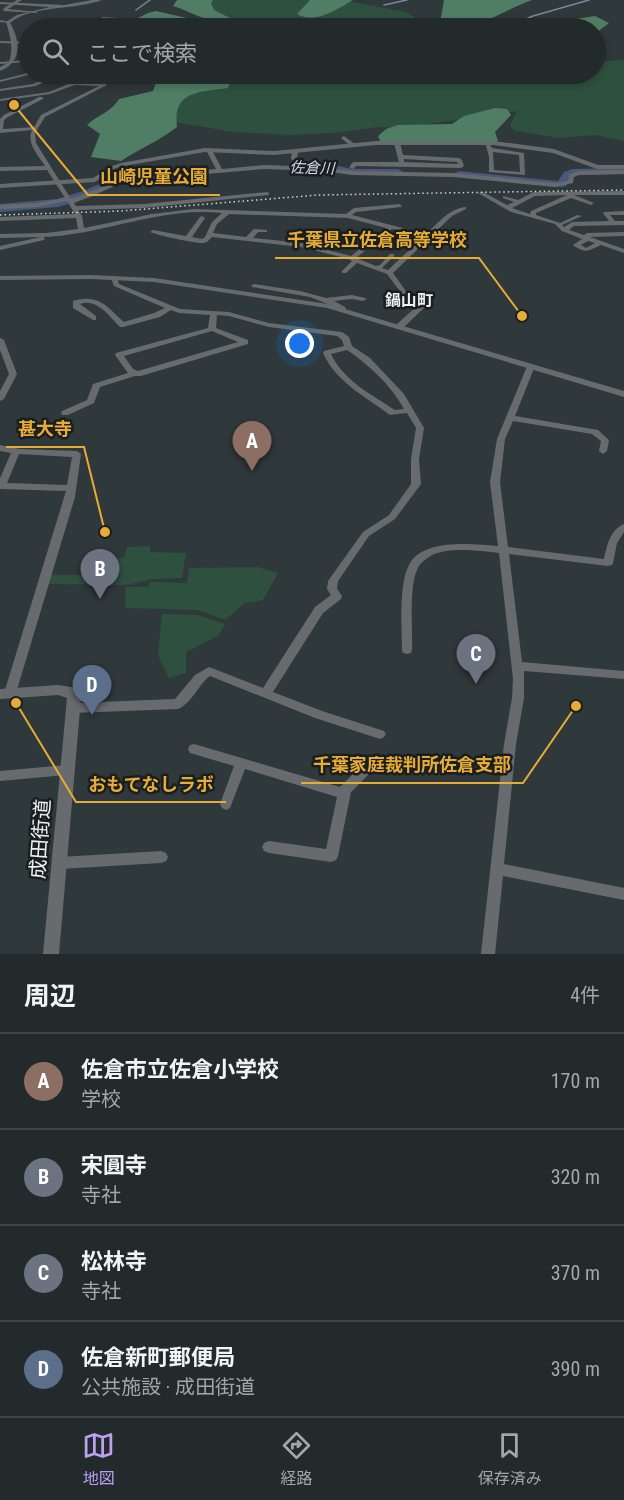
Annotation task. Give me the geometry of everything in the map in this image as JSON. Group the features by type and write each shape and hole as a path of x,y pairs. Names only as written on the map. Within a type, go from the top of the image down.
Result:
{"street":[{"path":"2,11 20,0"},
{"path":"75,0 83,4"},
{"path":"0,3 56,6 100,0"},
{"path":"0,21 9,22 18,16 56,6"},
{"path":"2,11 36,12"},
{"path":"9,22 13,31 11,62"},
{"path":"0,42 18,42"},
{"path":"0,69 11,62"},
{"path":"0,63 18,62"},
{"path":"18,77 2,81 3,89 36,84"},
{"path":"2,120 14,111 72,84"},
{"path":"81,231 79,216 33,143 33,128 43,116 105,86 85,84"},
{"path":"33,128 0,131 1,100 50,93"},
{"path":"36,100 45,102"},
{"path":"53,104 62,106"},
{"path":"344,138 353,145"},
{"path":"397,143 401,161"},
{"path":"0,186 95,180 114,167 123,164 195,151 261,153 397,143 545,149 588,165 624,169"},
{"path":"489,147 522,153 524,174 491,171 493,155 489,147"},
{"path":"209,150 220,169"},
{"path":"294,159 295,151"},
{"path":"352,168 354,164 401,161 459,160 461,166 401,161"},
{"path":"0,169 49,168"},
{"path":"71,203 118,183 148,177 220,169 321,168 353,173 453,175 555,185 571,182 571,176 578,173 624,169"},
{"path":"481,193 507,208 543,218 564,230 624,251"},
{"path":"0,207 71,203 144,206 267,194"},
{"path":"507,208 534,194 624,194"},
{"path":"533,216 533,213 574,195 591,203"},
{"path":"505,197 519,202"},
{"path":"348,216 354,210 399,206"},
{"path":"337,207 338,216"},
{"path":"389,273 450,215 464,208"},
{"path":"0,248 157,216 210,209 348,216 427,236"},
{"path":"153,232 203,241 210,235 214,224 228,211"},
{"path":"613,223 606,213 624,213"},
{"path":"0,219 79,216"},
{"path":"558,225 579,216"},
{"path":"187,238 202,218"},
{"path":"344,272 354,259 394,228 407,221"},
{"path":"564,230 572,224 624,223"},
{"path":"248,239 255,230 265,231"},
{"path":"0,237 69,233"},
{"path":"578,235 624,234"},
{"path":"210,235 301,246 354,259 389,273 408,298 422,306 400,326"},
{"path":"588,238 576,246 586,250 605,244 624,245"},
{"path":"376,268 382,266 392,255"},
{"path":"0,278 153,280 342,309 624,394"},
{"path":"114,278 116,285 188,312 239,316 269,326 339,334 346,339 348,347 367,360 401,396 420,428 415,459 416,484 392,516 374,527 359,543 333,580 332,589 337,597 319,610 266,693"},
{"path":"254,286 299,294 342,309"},
{"path":"324,301 352,297 363,299"},
{"path":"93,318 76,303 84,299 99,304 111,311 123,325 157,315 171,307"},
{"path":"212,329 214,314"},
{"path":"65,414 91,401 96,386 245,342 212,329 119,355 130,371 135,373"},
{"path":"0,340 12,374 0,399"},
{"path":"348,347 327,353 329,361 340,374 393,413 410,410"},
{"path":"488,954 510,744 519,698 495,482 501,439 531,366"},
{"path":"510,417 595,432 605,440 603,451"},
{"path":"0,448 77,454 71,488 5,694 58,690 72,692 73,708 178,704 183,701 196,679 209,671 319,715 380,734"},
{"path":"16,451 1,486 71,488"},
{"path":"407,650 410,579 416,560 435,548 481,547 608,563 613,541 619,530 624,527"},
{"path":"517,666 624,675"},
{"name":"成田街道","path":"51,954 73,708"},
{"path":"194,749 343,793"},
{"path":"226,804 242,762"},
{"path":"269,847 330,856 343,793 372,763"},
{"path":"0,776 66,770"},
{"path":"60,863 160,857"},
{"path":"497,869 624,894"}],"green space":[{"path":"177,0 213,0 211,3 214,10 230,18 204,18 173,6"},
{"path":"204,0 342,0 406,12 415,18 219,18 210,11"},
{"path":"310,0 353,0 318,17 304,17 297,14"},
{"path":"444,0 532,0 492,18 441,18"},
{"path":"156,11 187,18 138,18"},
{"path":"624,60 624,141 595,135 559,138 515,131 510,126 517,111 401,128 380,127 333,133 290,135 233,132 164,120 185,84 606,84 606,61"},
{"path":"156,84 230,84 228,88 198,93 183,100 177,115 177,127 121,161 91,157 100,134 87,125 112,108 119,99 153,91"},
{"path":"495,108 507,109 511,115 495,132 498,141 381,143 378,136 386,129 398,125 452,124 464,116"},
{"path":"150,546 150,552 186,553 182,578 153,579 126,585 47,584 50,575 94,575 97,562 124,557 127,547"},
{"path":"258,567 278,573 263,600 245,603 225,620 197,610 125,608 126,587 148,587 150,582 187,583 189,568"},
{"path":"162,614 197,615 225,624 219,635 186,652 186,673 169,678 158,655"}],"waterway":[{"path":"136,10 150,0"},
{"path":"384,5 407,0"},
{"path":"528,18 589,0"},
{"name":"佐倉川","path":"300,167 330,167 352,172 398,172"},
{"name":"佐倉川","path":"459,174 562,184 572,172 624,171"},
{"name":"佐倉川","path":"0,208 58,203 87,194 113,182 141,177"}],"railway":[{"path":"0,215 121,211 318,195 624,190"}],"place":[{"name":"山崎児童公園","path":"14,105"},
{"name":"千葉県立佐倉高等学校","path":"522,316"},
{"name":"佐倉市立佐倉小学校","path":"252,471"},
{"name":"甚大寺","path":"105,532"},
{"name":"宋圓寺","path":"100,599"},
{"name":"松林寺","path":"476,684"},
{"name":"おもてなしラボ","path":"16,703"},
{"name":"千葉家庭裁判所佐倉支部","path":"576,706"},
{"name":"佐倉新町郵便局","path":"92,715"}],"district":[{"name":"鍋山町","path":"409,300"}]}
